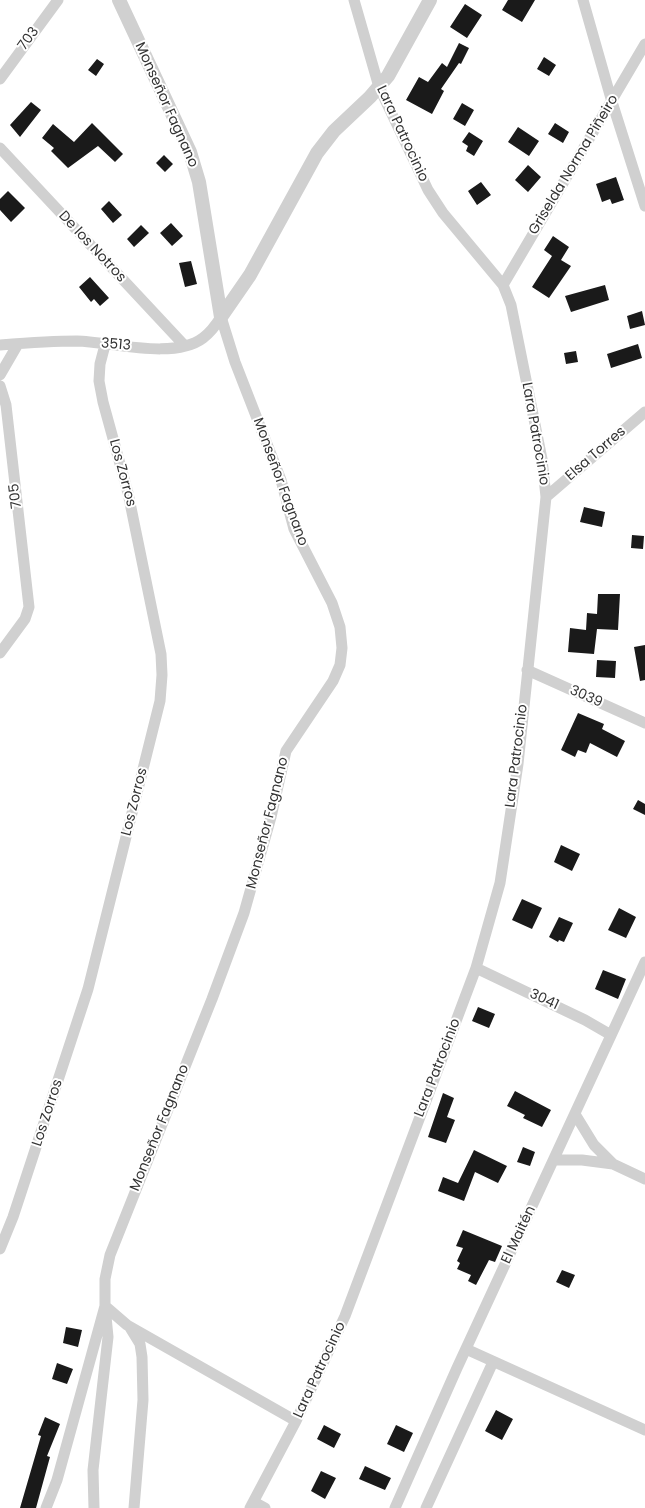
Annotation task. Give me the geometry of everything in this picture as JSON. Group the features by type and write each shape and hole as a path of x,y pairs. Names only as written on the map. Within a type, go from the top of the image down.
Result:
{"street":[{"name":"703","path":"0,79 58,0"},
{"name":"Monseñor Fagnano","path":"94,1508 93,1470 108,1337 105,1306 105,1279 117,1237 212,999 244,913 271,816 286,751 333,681 340,665 342,648 340,628 332,603 294,529 281,480 235,362 221,317 199,182 190,152 120,0"},
{"name":"Lara Patrocinio","path":"252,1505 296,1421 351,1300 476,968 500,883 518,764 546,497 542,459 513,313 503,285 443,213 428,190 379,87 354,0"},
{"path":"221,317 250,275 317,152 334,131 379,87 388,76 430,0"},
{"path":"583,0 612,102 645,206"},
{"name":"Griselda Norma Piñeiro","path":"503,285 645,44"},
{"name":"De los Notros","path":"0,148 184,345"},
{"name":"3513","path":"0,345 77,341 105,345 165,349 202,339 210,332 221,317"},
{"path":"0,375 18,344"},
{"name":"Los Zorros","path":"0,1249 13,1216 88,989 160,701 162,675 161,654 128,493 99,382 100,364 105,345"},
{"name":"705","path":"0,386 6,405 29,607 25,619 0,653"},
{"name":"Elsa Torres","path":"546,497 645,412"},
{"name":"3039","path":"527,670 645,724"},
{"name":"El Maitén","path":"398,1507 466,1349 645,964"},
{"name":"3041","path":"476,968 586,1020 612,1034"},
{"path":"575,1114 594,1145 614,1164"},
{"path":"554,1160 582,1160 614,1164 645,1178"},
{"path":"49,1507 105,1306 127,1324 296,1421"},
{"path":"127,1324 140,1344 142,1357 143,1400 134,1508"},
{"path":"466,1349 645,1430"},
{"path":"426,1508 493,1362"},
{"path":"252,1505 265,1508"}],"building":[{"path":"508,0 535,0 522,22 502,10"},
{"path":"465,4 482,15 467,38 450,27"},
{"path":"459,43 469,48 461,64 459,63 441,89 444,91 432,114 406,100 419,77 428,82 442,63 447,67"},
{"path":"544,57 556,65 549,76 537,69"},
{"path":"97,59 104,64 96,76 88,70"},
{"path":"31,102 41,110 20,137 10,125"},
{"path":"462,103 474,110 465,126 453,119"},
{"path":"92,123 123,154 115,162 98,146 68,168 51,151 54,148 42,138 53,124 74,142"},
{"path":"555,123 569,132 563,143 548,134"},
{"path":"518,127 539,141 529,156 508,142"},
{"path":"469,132 483,141 474,156 466,151 468,146 462,142"},
{"path":"164,155 173,164 165,172 156,163"},
{"path":"528,165 541,177 528,192 515,180"},
{"path":"616,177 624,200 612,204 610,199 602,202 596,184"},
{"path":"481,182 491,195 477,205 468,191"},
{"path":"8,191 25,208 11,222 0,210 0,199"},
{"path":"109,201 122,215 113,223 101,209"},
{"path":"171,223 183,236 172,246 160,233"},
{"path":"141,225 149,233 134,247 127,239"},
{"path":"553,236 569,247 561,260 571,266 549,298 532,287 552,256 544,250"},
{"path":"191,261 197,284 185,287 179,263"},
{"path":"90,277 109,298 100,306 94,299 91,302 79,287"},
{"path":"605,285 609,300 571,312 565,296"},
{"path":"642,311 645,325 630,329 627,316"},
{"path":"638,344 642,358 611,368 607,354"},
{"path":"576,351 578,362 566,364 564,353"},
{"path":"584,507 605,512 602,527 580,522"},
{"path":"632,535 644,536 643,549 631,548"},
{"path":"598,594 620,594 618,630 597,629 594,654 568,652 570,628 586,630 587,613 597,614"},
{"path":"645,645 645,680 640,681 634,647"},
{"path":"597,660 616,661 615,678 596,677"},
{"path":"578,713 604,724 602,729 625,741 617,757 590,743 586,753 578,750 575,757 561,750"},
{"path":"638,800 645,804 645,815 633,809"},
{"path":"561,845 580,854 572,871 554,862"},
{"path":"522,899 542,908 532,929 512,920"},
{"path":"619,908 636,917 626,938 608,930"},
{"path":"559,917 573,923 564,942 559,940 558,942 549,937"},
{"path":"603,970 626,979 618,999 595,989"},
{"path":"478,1007 495,1014 489,1028 472,1021"},
{"path":"515,1091 551,1110 542,1127 523,1118 525,1115 507,1106"},
{"path":"443,1093 454,1098 447,1117 455,1120 446,1143 428,1137"},
{"path":"523,1147 535,1152 530,1166 517,1162"},
{"path":"474,1150 507,1166 498,1183 475,1172 464,1201 438,1191 443,1177 458,1183"},
{"path":"463,1230 502,1246 495,1262 489,1260 476,1285 468,1281 471,1275 457,1269 460,1263 457,1261 463,1248 456,1246"},
{"path":"562,1270 575,1275 569,1288 556,1282"},
{"path":"66,1327 82,1330 78,1347 63,1343"},
{"path":"57,1363 73,1369 67,1384 52,1379"},
{"path":"496,1410 513,1419 502,1440 485,1431"},
{"path":"45,1417 60,1424 47,1456 50,1457 36,1508 20,1508 41,1436 38,1435"},
{"path":"324,1425 341,1434 334,1448 317,1439"},
{"path":"396,1425 413,1433 404,1452 387,1444"},
{"path":"365,1466 391,1478 385,1490 359,1479"},
{"path":"321,1471 336,1478 325,1499 311,1491"}]}
